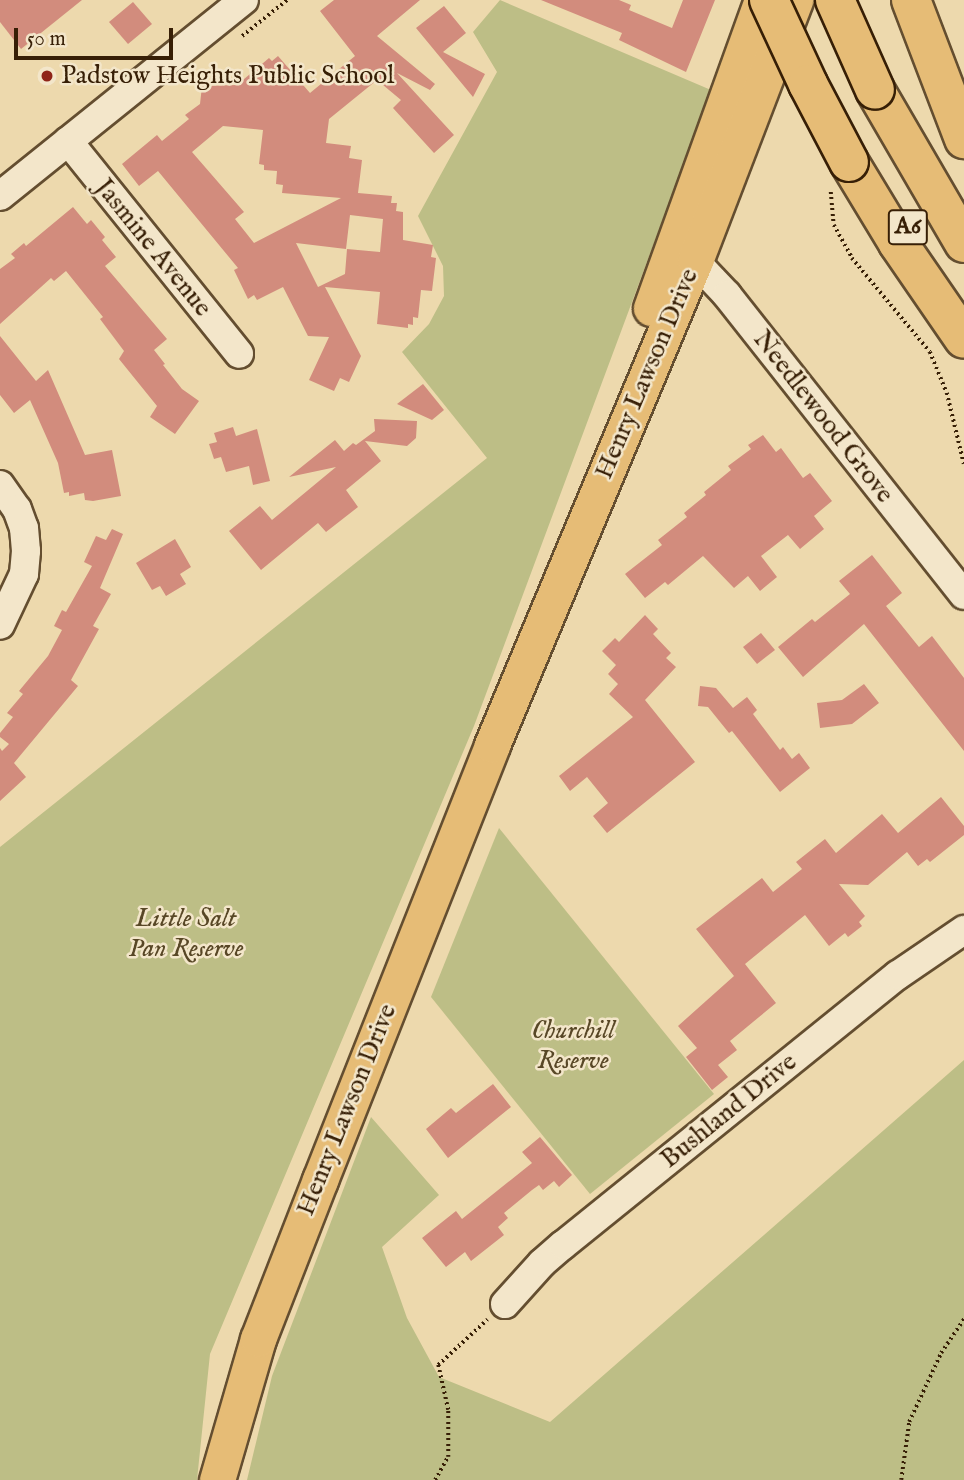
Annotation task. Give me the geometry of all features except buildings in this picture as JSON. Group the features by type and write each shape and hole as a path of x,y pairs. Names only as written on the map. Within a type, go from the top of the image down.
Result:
{"highway":[{"path":"769,0 813,94 853,151 898,243 964,339"},
{"name":"A6","path":"793,0 853,151 894,205 964,312"},
{"name":"A6","path":"835,0 875,90 964,243"},
{"path":"911,0 964,139"},
{"path":"940,81 964,122"}],"main road":[{"name":"Henry Lawson Drive","path":"684,256 762,0"},
{"name":"Henry Lawson Drive","path":"217,1480 258,1339 684,256 793,0"}],"street":[{"path":"0,195 244,0"},
{"name":"Jasmine Avenue","path":"68,141 239,354"},
{"name":"Needlewood Grove","path":"684,256 727,295 964,595"},
{"path":"0,485 17,509 24,528 26,551 24,574 0,625"},
{"name":"Bushland Drive","path":"505,1304 542,1263 563,1245 898,975 964,930"}],"path":[{"path":"435,1480 448,1457 448,1410 438,1365 505,1304"},
{"path":"901,1480 909,1422 941,1353 964,1319"}],"green space":[{"name":"Little Salt Pan Reserve","path":"500,0 711,90 474,726 210,1354 197,1480 0,1480 0,847 487,458 402,352 429,324 444,296 443,266 418,216 497,72 473,32"},
{"name":"Churchill Reserve","path":"499,828 714,1094 590,1194 431,997"},
{"path":"964,1060 964,1480 247,1480 272,1376 371,1117 439,1195 382,1247 407,1318 439,1377 550,1422"}],"place":[{"name":"Padstow Heights Public School","path":"47,76"}]}
